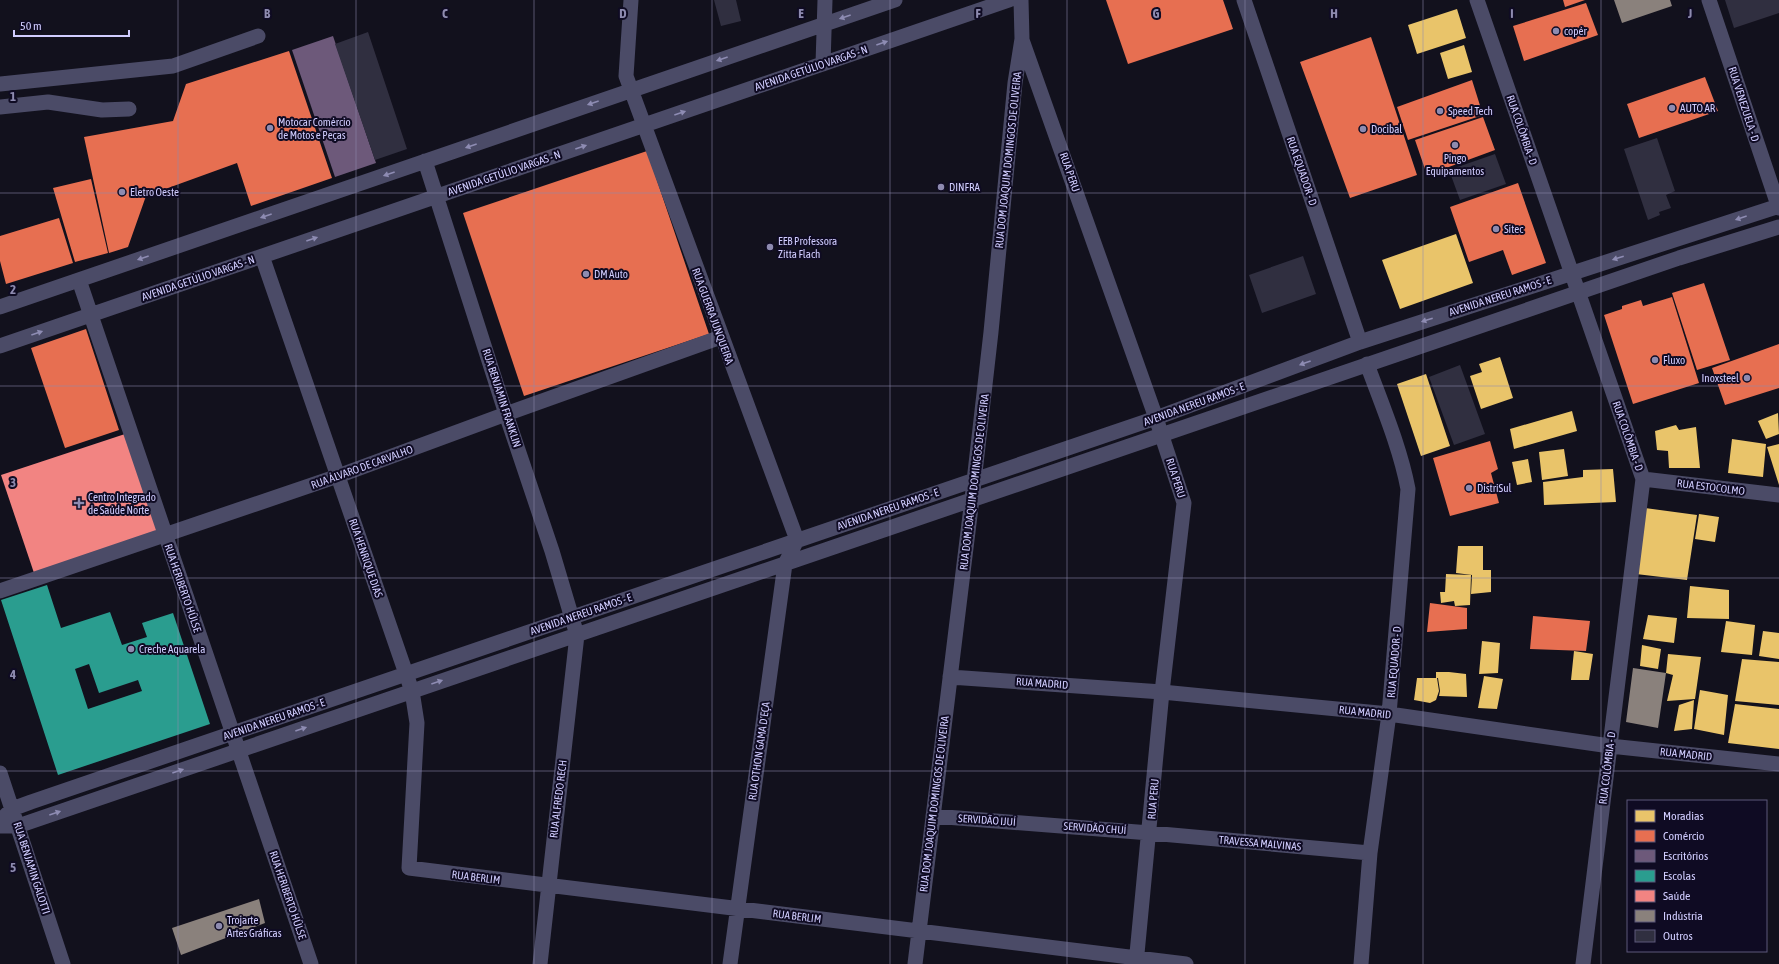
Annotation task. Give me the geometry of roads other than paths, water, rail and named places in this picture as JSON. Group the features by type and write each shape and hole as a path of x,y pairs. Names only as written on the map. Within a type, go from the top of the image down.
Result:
{"street":[{"name":"RUA GUERRA JUNQUEIRA","path":"631,0 626,76 630,91 796,540"},
{"path":"823,64 825,0"},
{"path":"0,307 895,0"},
{"name":"AVENIDA GETÚLIO VARGAS - N","path":"0,346 1009,0"},
{"name":"RUA DOM JOAQUIM DOMINGOS DE OLIVEIRA","path":"915,964 975,480 1015,83 1022,39 1021,0"},
{"name":"RUA EQUADOR - D","path":"1244,0 1360,342"},
{"name":"RUA COLÔMBIA - D","path":"1477,0 1643,479 1583,964"},
{"name":"RUA VENEZUELA - D","path":"1710,0 1779,206"},
{"path":"0,84 172,66 258,36"},
{"name":"RUA PERU","path":"1022,39 1162,435 1184,503 1162,692 1137,961"},
{"path":"0,107 48,102 102,110 129,109"},
{"name":"RUA BENJAMIN FRANKLIN","path":"426,161 506,414 552,551 577,635"},
{"name":"AVENIDA NEREU RAMOS - E","path":"0,820 12,809 1156,418 1360,342 1571,272 1673,241 1779,206"},
{"name":"AVENIDA NEREU RAMOS - E","path":"0,826 18,826 128,789 1578,292 1678,258 1779,227"},
{"path":"1673,241 1678,258"},
{"name":"RUA HENRIQUE DIAS","path":"262,256 412,691 417,723 409,868"},
{"name":"RUA HERIBERTO HÜLSE","path":"79,280 311,964"},
{"name":"RUA ÁLVARO DE CARVALHO","path":"0,591 338,476 721,337"},
{"name":"RUA EQUADOR - D","path":"1360,964 1370,853 1388,714 1400,593 1408,489 1388,423 1367,364"},
{"name":"RUA ESTOCOLMO","path":"1643,479 1779,495"},
{"path":"872,515 877,532"},
{"name":"RUA OTHON GAMA D'EÇA","path":"730,964 785,564 796,540"},
{"name":"RUA ALFREDO RECH","path":"540,964 577,635"},
{"name":"RUA MADRID","path":"950,677 1162,692 1388,714 1610,746 1779,764"},
{"path":"321,703 326,720"},
{"path":"122,771 128,789"},
{"name":"RUA BENJAMIN GALOTTI","path":"0,773 63,964"},
{"name":"SERVIDÃO IJUÍ","path":"933,816 1041,824"},
{"name":"SERVIDÃO CHUÍ","path":"1041,824 1150,833"},
{"name":"TRAVESSA MALVINAS","path":"1150,833 1370,853"},
{"name":"RUA BERLIM","path":"409,868 919,931 1137,961 1186,964"}],"place":[{"name":"copér","path":"1556,31"},
{"name":"AUTO AR","path":"1672,108"},
{"name":"Speed Tech","path":"1440,111"},
{"name":"Motocar Comércio de Motos e Peças","path":"270,128"},
{"name":"Docibal","path":"1363,129"},
{"name":"Pingo Equipamentos","path":"1455,145"},
{"name":"DINFRA","path":"941,187"},
{"name":"Eletro Oeste","path":"122,192"},
{"name":"Sitec","path":"1496,229"},
{"name":"EEB Professora Zitta Flach","path":"770,247"},
{"name":"DM Auto","path":"586,274"},
{"name":"Fluxo","path":"1655,360"},
{"name":"Inoxsteel","path":"1747,378"},
{"name":"DistriSul","path":"1469,488"},
{"name":"Centro Integrado de Saúde Norte","path":"79,503"},
{"name":"Creche Aquarela","path":"131,649"},
{"name":"Trojarte Artes Gráficas","path":"219,926"}]}
